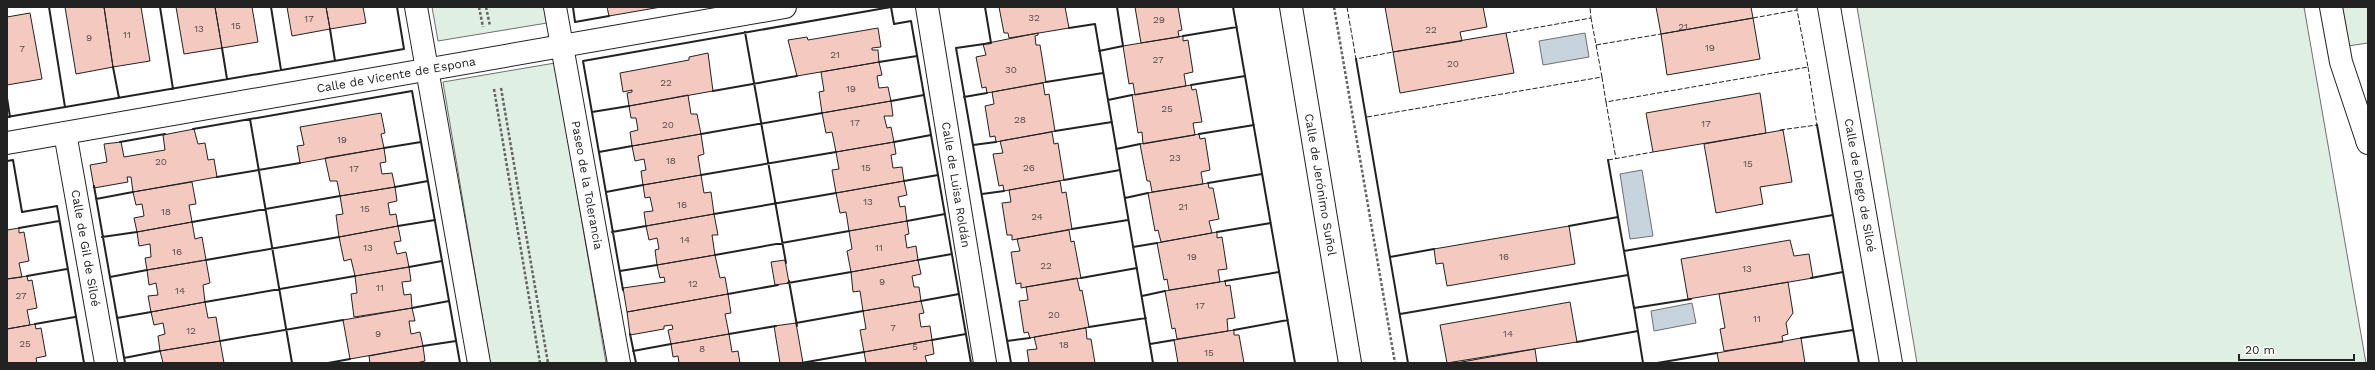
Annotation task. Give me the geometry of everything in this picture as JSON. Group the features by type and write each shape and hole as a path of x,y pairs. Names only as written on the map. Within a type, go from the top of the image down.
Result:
{"street":[{"path":"416,7 479,363"},
{"name":"Paseo de la Tolerancia","path":"555,7 619,363"},
{"name":"Calle de Vicente de Espona","path":"7,143 785,7"},
{"name":"Calle de Luisa Roldán","path":"927,7 985,363"},
{"name":"Calle de Jerónimo Suñol","path":"1290,7 1350,363"},
{"name":"Calle de Diego de Siloé","path":"1829,7 1891,363"},
{"path":"2331,7 2341,62 2368,143"},
{"name":"Calle de Gil de Siloé","path":"65,133 106,363"}],"path":[{"path":"480,7 492,59 548,363"},
{"path":"1334,7 1395,363"},
{"path":"492,59 540,363"}],"green space":[{"path":"432,7 545,7 547,23 438,41"},
{"path":"1857,7 2304,7 2366,363 1917,363"},
{"path":"2341,7 2368,7 2368,43 2348,46"},
{"path":"555,63 606,363 490,363 443,82"}],"shaded area":[{"path":"1585,33 1589,57 1543,65 1539,41"},
{"path":"1642,170 1653,236 1630,239 1620,174"},
{"path":"1692,303 1696,323 1654,331 1651,311"}],"building":[{"path":"65,7 104,7 113,67 76,74"},
{"path":"104,7 141,7 150,61 113,67"},
{"path":"176,7 215,7 222,48 184,54"},
{"path":"215,7 252,7 258,42 222,48"},
{"path":"287,7 326,7 330,29 292,36"},
{"path":"326,7 363,7 366,23 330,29"},
{"path":"607,7 661,7 609,16"},
{"path":"999,7 1065,7 1069,28 1009,38 1008,33 1004,33"},
{"path":"1135,7 1178,7 1182,30 1178,31 1179,37 1141,43"},
{"path":"1385,7 1483,7 1487,27 1460,32 1462,41 1393,52"},
{"path":"1656,7 1751,7 1753,18 1661,34"},
{"path":"30,13 42,79 7,85 7,17"},
{"path":"1753,18 1760,59 1667,75 1661,34"},
{"path":"878,28 881,47 872,48 872,50 878,50 879,62 797,76 788,40 807,37 808,40"},
{"path":"1038,33 1038,35 1035,36 1036,45 1040,45 1046,82 987,93 986,87 982,88 976,57 986,55 983,44"},
{"path":"1506,33 1514,73 1400,93 1393,52"},
{"path":"1183,36 1183,41 1188,40 1193,72 1184,74 1186,86 1135,95 1133,83 1129,84 1123,46"},
{"path":"708,53 713,91 629,106 627,93 632,92 632,90 623,92 620,73 689,60 689,57"},
{"path":"879,62 882,75 877,76 879,88 888,87 891,101 822,113 819,92 824,91 821,72"},
{"path":"1043,83 1045,95 1049,94 1055,131 996,142 995,136 990,137 985,106 994,104 992,92"},
{"path":"1191,85 1192,90 1196,89 1202,122 1193,123 1195,135 1143,144 1142,132 1138,133 1132,95"},
{"path":"1760,93 1766,133 1653,152 1646,113"},
{"path":"688,95 691,114 697,114 701,134 632,146 630,132 638,130 636,118 631,118 629,106"},
{"path":"891,101 893,116 884,116 887,128 891,127 894,142 836,152 832,132 826,133 822,113"},
{"path":"381,113 385,133 381,134 384,148 300,163 297,146 304,145 300,127"},
{"path":"194,129 198,144 205,143 208,160 214,159 217,177 133,192 131,177 127,177 128,182 94,188 90,165 107,162 104,144 121,142 124,157 165,150 163,135"},
{"path":"1783,130 1792,182 1760,187 1763,204 1716,213 1704,144"},
{"path":"1052,132 1054,144 1058,143 1064,180 1004,191 1003,185 999,186 993,154 1003,153 1000,141"},
{"path":"701,134 704,154 698,156 701,175 643,185 641,171 646,170 644,159 635,161 632,146"},
{"path":"1199,134 1200,139 1205,138 1210,170 1201,172 1203,184 1152,192 1150,181 1147,181 1140,144"},
{"path":"894,142 896,154 891,155 893,168 902,167 904,181 836,193 832,170 839,169 836,152"},
{"path":"384,148 386,162 380,163 382,174 392,173 395,187 340,196 337,181 330,181 325,158"},
{"path":"701,175 704,193 711,192 714,214 646,226 644,212 653,211 650,197 645,198 643,185"},
{"path":"904,181 907,195 898,197 900,207 905,206 907,221 849,231 846,212 840,213 836,193"},
{"path":"1060,181 1062,193 1066,192 1072,229 1012,240 1012,235 1007,235 1002,203 1011,202 1009,190"},
{"path":"192,182 196,204 189,205 192,222 137,232 134,218 144,216 142,204 136,205 133,192"},
{"path":"1208,183 1209,188 1213,188 1219,219 1209,221 1212,233 1161,242 1158,230 1155,231 1148,193"},
{"path":"395,187 397,201 388,203 390,215 396,214 398,226 339,237 336,215 343,214 340,196"},
{"path":"714,214 718,235 712,235 715,255 657,265 655,250 659,249 657,238 649,240 646,226"},
{"path":"907,221 909,234 905,235 907,248 916,246 918,260 851,272 847,251 852,249 849,231"},
{"path":"192,222 195,239 202,237 206,260 147,270 145,258 151,257 150,244 139,246 137,232"},
{"path":"398,226 401,241 394,242 397,254 406,252 409,267 355,276 351,259 344,261 339,237"},
{"path":"1569,226 1575,264 1447,286 1443,263 1436,264 1434,249"},
{"path":"19,228 19,233 24,232 29,261 19,263 22,277 7,279 7,230"},
{"path":"1069,230 1071,242 1074,241 1081,278 1021,288 1021,283 1016,284 1011,252 1020,251 1017,239"},
{"path":"1217,232 1217,238 1222,237 1227,269 1218,270 1220,282 1169,290 1167,279 1164,280 1157,243"},
{"path":"1790,240 1794,256 1809,254 1813,278 1688,299 1681,259"},
{"path":"715,255 720,278 725,277 728,294 627,312 623,288 665,282 664,277 660,278 657,265"},
{"path":"206,260 210,283 203,285 205,302 151,312 148,296 158,295 156,283 149,285 147,270"},
{"path":"785,260 789,283 775,285 771,262"},
{"path":"918,260 921,274 912,276 914,287 919,287 921,301 863,311 860,291 853,292 851,272"},
{"path":"409,267 411,281 402,282 404,295 411,294 412,308 354,317 351,294 357,293 355,276"},
{"path":"27,276 28,281 32,280 37,308 27,310 30,325 7,329 7,279"},
{"path":"1077,278 1080,291 1082,290 1089,327 1030,338 1028,332 1024,333 1019,301 1028,300 1026,287"},
{"path":"1225,281 1226,286 1230,285 1235,318 1227,319 1228,331 1177,339 1175,328 1172,329 1165,291"},
{"path":"1788,282 1793,313 1786,323 1788,334 1782,336 1783,342 1724,351 1720,329 1725,328 1719,294"},
{"path":"728,294 731,313 725,314 729,334 671,344 668,330 673,329 672,325 664,326 664,329 630,335 627,312"},
{"path":"921,301 924,313 919,314 921,327 930,326 932,340 864,352 860,330 866,329 863,311"},
{"path":"205,302 208,318 216,317 220,341 160,351 158,336 165,334 163,323 154,325 151,312"},
{"path":"1570,302 1577,342 1447,363 1440,325"},
{"path":"412,308 415,321 409,321 411,334 420,332 423,346 350,359 343,320"},
{"path":"796,323 803,363 780,363 774,326"},
{"path":"35,324 36,329 41,328 46,356 36,358 37,363 7,363 7,329"},
{"path":"1086,328 1087,339 1091,339 1095,363 1029,363 1027,350 1037,349 1034,337"},
{"path":"1234,330 1234,335 1239,335 1244,363 1178,363 1174,340"},
{"path":"729,334 732,352 738,351 740,363 679,363 678,356 673,357 671,344"},
{"path":"1801,338 1805,363 1719,363 1717,353"},
{"path":"932,340 934,354 925,356 927,363 866,363 864,352"},
{"path":"220,341 224,363 163,363 160,351"},
{"path":"423,346 425,361 416,363 370,363 369,356"},
{"path":"1535,349 1537,363 1456,363"}],"fence":[{"path":"1347,7 1356,59 1393,52"},
{"path":"1506,33 1591,18 1590,7"},
{"path":"1753,18 1797,10 1797,7"},
{"path":"1602,77 1606,102 1808,67 1797,10"},
{"path":"1367,117 1602,77 1591,18"},
{"path":"1596,45 1661,34"},
{"path":"1780,130 1817,125 1808,67"},
{"path":"1606,102 1616,159"},
{"path":"1608,160 1653,152"}],"wall":[{"path":"49,7 65,107"},
{"path":"160,7 173,89"},
{"path":"271,7 281,70"},
{"path":"7,117 404,49 397,7"},
{"path":"573,7 575,22 609,16"},
{"path":"623,290 583,61 891,7 894,24 911,21 971,363"},
{"path":"985,7 991,43 956,48 1011,363"},
{"path":"1099,51 1123,46 1117,7"},
{"path":"1233,7 1295,363"},
{"path":"1069,28 1095,24 1153,363"},
{"path":"1183,36 1237,27"},
{"path":"330,29 335,61"},
{"path":"745,32 786,263"},
{"path":"222,48 227,79"},
{"path":"879,62 917,56"},
{"path":"1356,59 1408,363"},
{"path":"113,67 119,98"},
{"path":"1046,82 1103,73"},
{"path":"713,91 797,76"},
{"path":"1191,85 1245,76"},
{"path":"193,129 412,91 460,363"},
{"path":"964,97 987,93"},
{"path":"891,101 924,95"},
{"path":"1108,100 1132,95"},
{"path":"7,98 10,117"},
{"path":"592,112 629,106"},
{"path":"701,134 822,113"},
{"path":"250,119 292,363"},
{"path":"1055,131 1112,122"},
{"path":"1199,134 1254,125"},
{"path":"1817,125 1859,363"},
{"path":"120,142 165,134"},
{"path":"894,142 931,135"},
{"path":"384,148 421,142"},
{"path":"973,145 996,142"},
{"path":"1116,149 1140,144"},
{"path":"599,152 632,146"},
{"path":"701,175 836,152"},
{"path":"7,161 13,160 22,212 57,206 84,363"},
{"path":"1608,160 1634,308 1691,299"},
{"path":"217,177 300,163"},
{"path":"1064,180 1120,170"},
{"path":"1208,183 1262,174"},
{"path":"904,181 938,175"},
{"path":"395,187 428,181"},
{"path":"606,192 643,185"},
{"path":"94,186 125,363"},
{"path":"982,194 1004,191"},
{"path":"96,199 133,192"},
{"path":"714,214 836,193"},
{"path":"1125,198 1148,193"},
{"path":"192,222 340,196"},
{"path":"907,221 945,214"},
{"path":"1624,251 1833,215"},
{"path":"1569,226 1618,217"},
{"path":"398,226 435,220"},
{"path":"1072,229 1128,220"},
{"path":"19,228 59,221"},
{"path":"1217,232 1271,223"},
{"path":"612,232 646,226"},
{"path":"715,255 849,231"},
{"path":"102,237 137,232"},
{"path":"206,260 339,237"},
{"path":"1133,247 1157,243"},
{"path":"1390,257 1434,249"},
{"path":"918,260 952,254"},
{"path":"409,267 442,261"},
{"path":"620,271 657,265"},
{"path":"1081,278 1137,268"},
{"path":"27,276 67,269"},
{"path":"110,277 147,270"},
{"path":"788,283 851,272"},
{"path":"1225,281 1279,272"},
{"path":"1811,278 1843,272"},
{"path":"1400,314 1628,275"},
{"path":"205,302 355,276"},
{"path":"789,281 797,326"},
{"path":"728,294 778,285"},
{"path":"1142,296 1165,291"},
{"path":"921,301 959,294"},
{"path":"412,308 449,301"},
{"path":"1634,307 1643,363"},
{"path":"796,323 863,311"},
{"path":"117,318 151,312"},
{"path":"35,324 75,317"},
{"path":"1089,327 1146,318"},
{"path":"220,341 343,320"},
{"path":"1234,330 1288,320"},
{"path":"729,334 776,326"},
{"path":"1801,338 1853,330"},
{"path":"1577,342 1638,331"},
{"path":"630,334 636,363"},
{"path":"932,340 966,334"},
{"path":"1007,341 1030,338"},
{"path":"1150,344 1174,340"},
{"path":"423,346 456,341"},
{"path":"633,351 671,344"},
{"path":"124,358 160,351"},
{"path":"801,363 864,352"},
{"path":"1657,363 1717,353"},
{"path":"328,363 350,359"}]}
